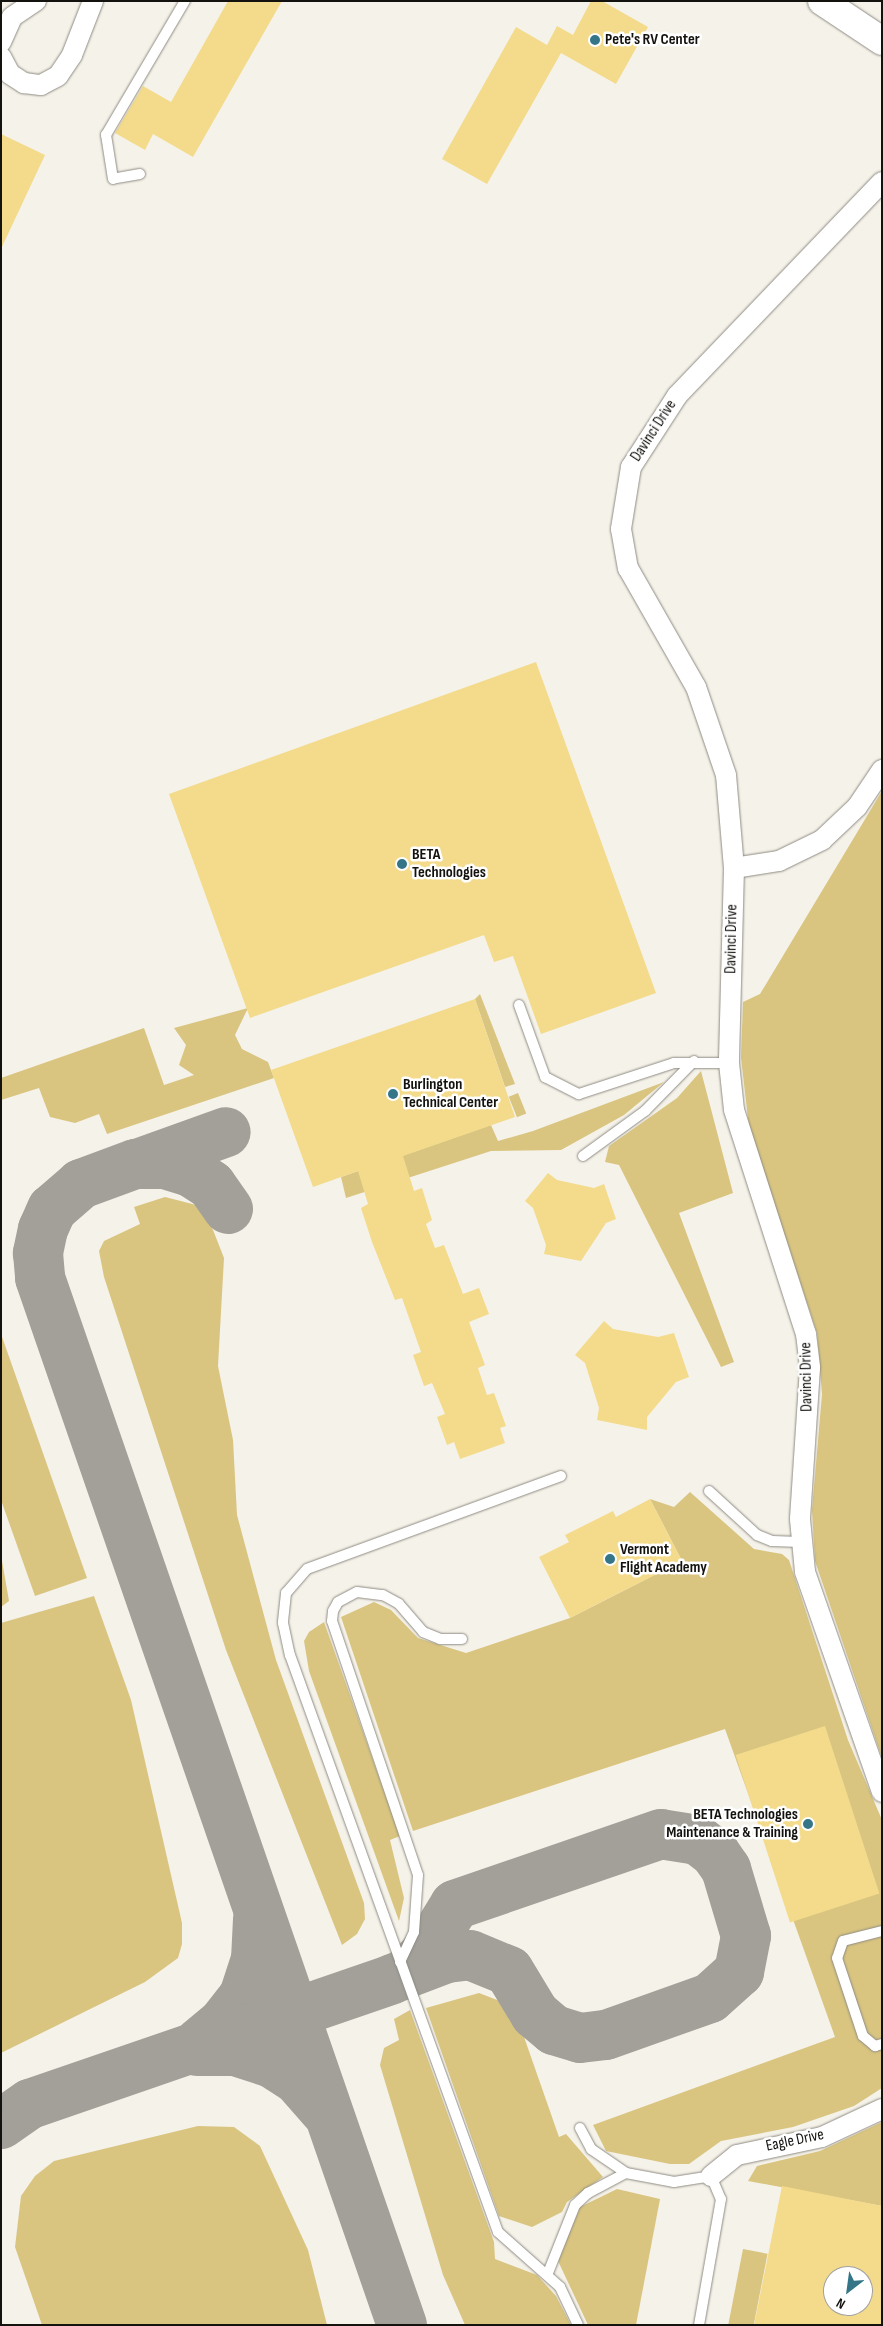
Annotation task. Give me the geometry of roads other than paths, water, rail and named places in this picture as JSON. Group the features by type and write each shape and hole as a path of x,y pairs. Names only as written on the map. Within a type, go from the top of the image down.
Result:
{"main road":[{"path":"822,1 882,41"}],"street":[{"path":"1,42 12,17 36,1"},
{"path":"1,57 10,74 24,83 41,85 58,76 72,55 93,1"},
{"name":"Davinci Drive","path":"882,182 699,368 647,438 625,487 621,529 628,568 696,687 720,748 734,868 729,1063 738,1128 806,1334 810,1368 800,1542 816,1608 882,1792"},
{"path":"734,868 779,861 822,840 857,807 882,770"},
{"name":"Eagle Drive","path":"711,2176 736,2155 822,2137 882,2109"}],"lane":[{"path":"140,174 113,179 106,135 185,1"},
{"path":"519,1005 545,1078 579,1094 674,1063 694,1061 729,1063"},
{"path":"583,1156 645,1111 694,1061"},
{"path":"561,1476 314,1565 297,1578 286,1593 283,1624 290,1655 498,2232 548,2273 560,2287 578,2325"},
{"path":"709,1491 758,1535 772,1541 800,1542"},
{"path":"400,1962 414,1932 418,1875 332,1621 333,1611 338,1602 357,1592 383,1595 399,1604 423,1632 440,1639 462,1640"},
{"path":"882,1931 843,1941 838,1958 863,2036 875,2046 882,2044"},
{"path":"580,2128 591,2149 626,2173 674,2182 711,2176 721,2199 699,2325"},
{"path":"548,2273 578,2201 626,2173"}],"place":[{"name":"Pete's RV Center","path":"595,40"},
{"name":"BETA Technologies","path":"402,864"},
{"name":"Burlington Technical Center","path":"393,1094"},
{"name":"Vermont Flight Academy","path":"610,1559"},
{"name":"BETA Technologies Maintenance & Training","path":"808,1824"}]}
